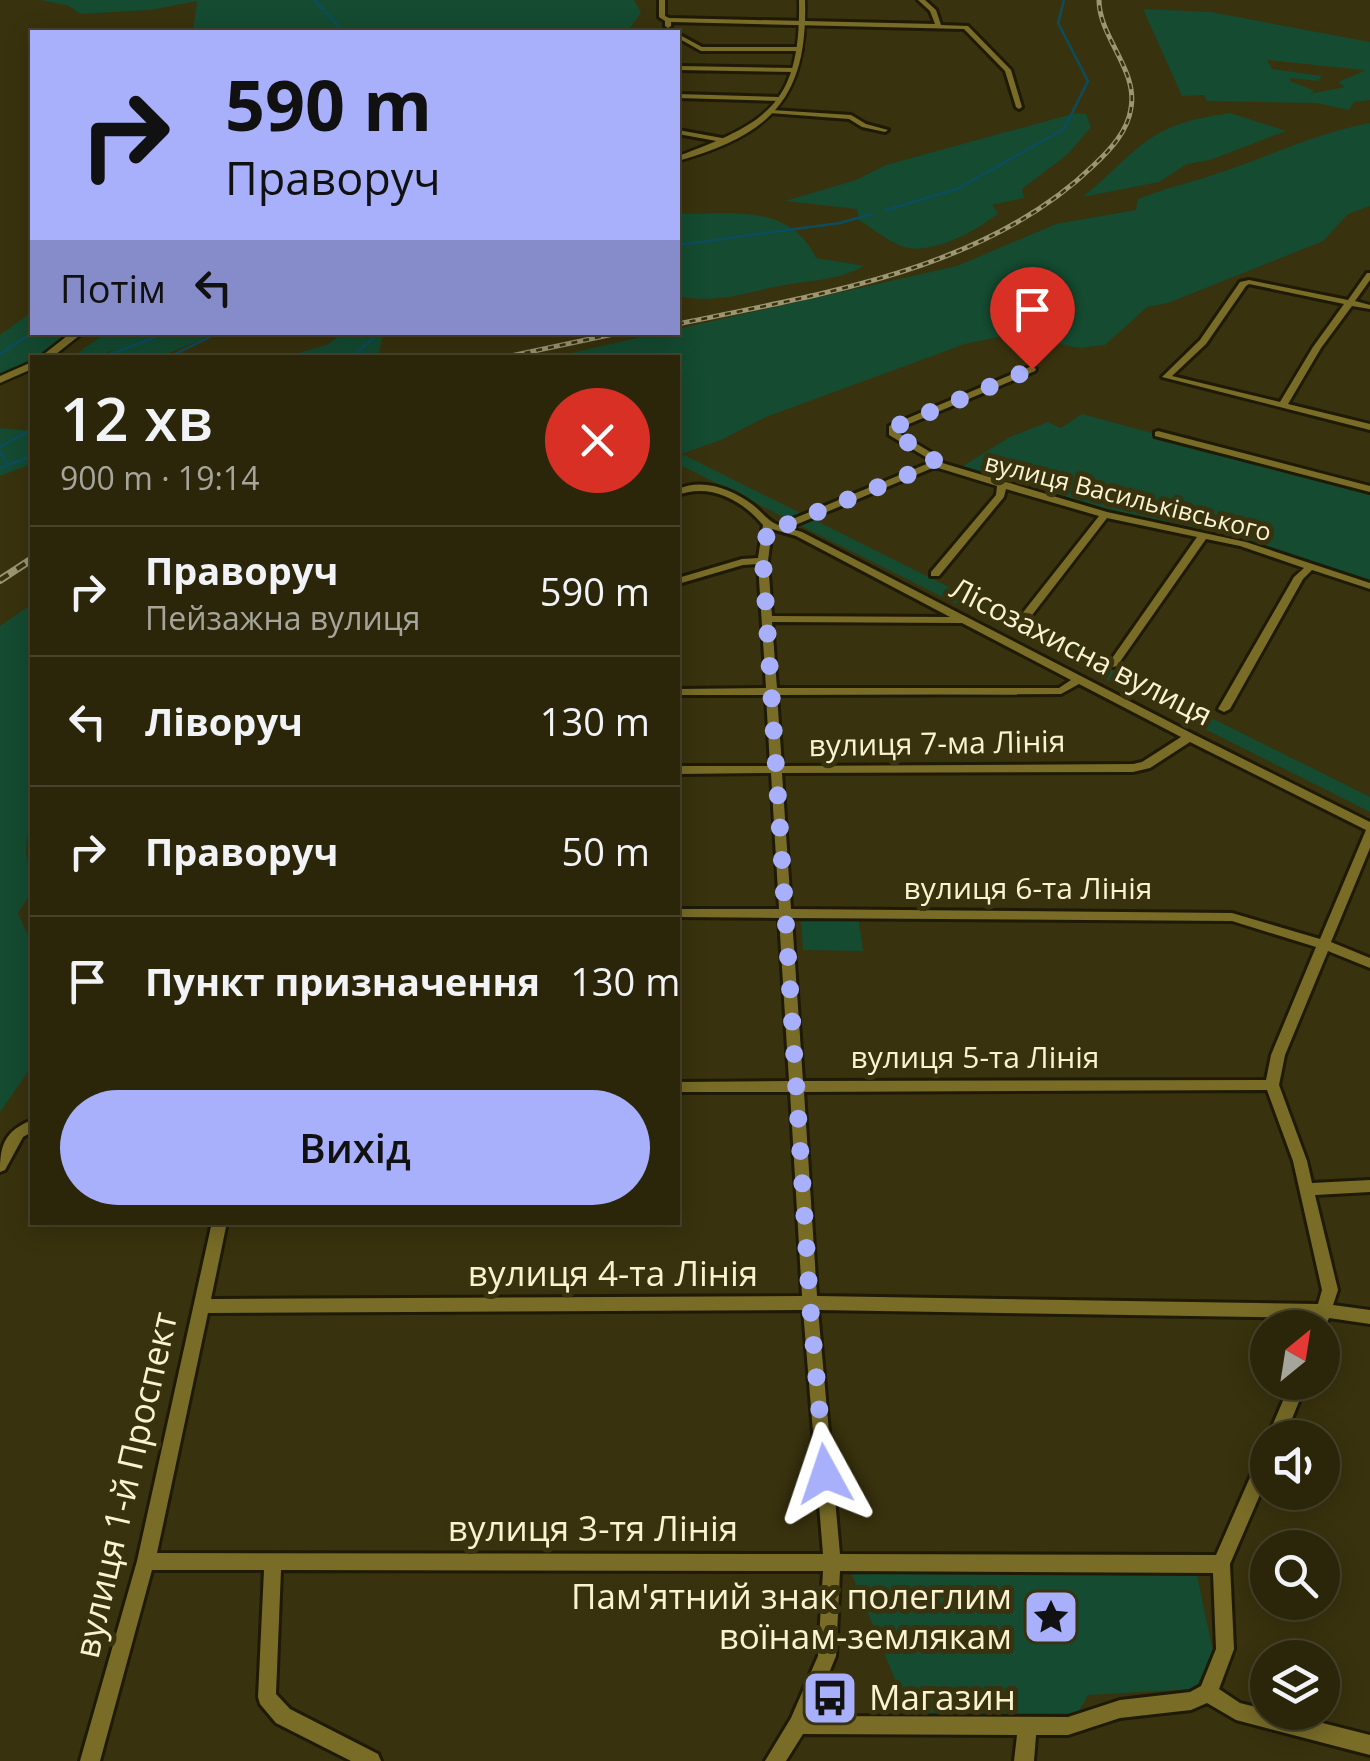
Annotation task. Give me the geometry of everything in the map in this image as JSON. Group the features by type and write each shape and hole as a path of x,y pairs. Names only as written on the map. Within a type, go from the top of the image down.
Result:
{"street":[{"path":"662,0 662,17 668,20 966,27 1008,70 1019,107"},
{"path":"680,158 772,112 794,70 803,22 802,0"},
{"path":"922,0 933,10 938,26"},
{"path":"668,20 673,30"},
{"path":"680,37 700,49 799,50"},
{"path":"680,68 794,70"},
{"path":"680,96 779,100"},
{"path":"772,112 851,117 864,126 885,130"},
{"path":"680,132 722,140"},
{"path":"1283,405 1317,347 1370,275"},
{"path":"1370,307 1250,282 1243,284 1203,342 1166,377 1370,427"},
{"path":"48,355 75,335"},
{"path":"0,380 30,366"},
{"name":"вулиця Васильківського","path":"1032,369 892,428 892,433 934,461 1002,486 1105,515 1266,550 1308,569 1370,586"},
{"path":"1158,434 1370,489"},
{"path":"775,1761 798,1726 827,1656 832,1562 810,1304 770,620 763,561 775,526 934,461"},
{"name":"Лісозахисна вулиця","path":"680,491 693,484 709,487 775,526 1370,830"},
{"path":"935,574 1002,495 1002,486"},
{"path":"1026,617 1105,515"},
{"path":"1113,664 1203,536"},
{"path":"680,579 742,562 763,561"},
{"path":"1224,709 1299,577 1308,569"},
{"path":"770,620 964,620"},
{"path":"680,692 1061,692 1078,680"},
{"name":"вулиця 7-ма Лінія","path":"680,770 1132,768 1146,765 1190,738"},
{"path":"1324,1310 1330,1290 1307,1189 1272,1084 1278,1055 1370,830"},
{"name":"вулиця 6-та Лінія","path":"680,913 1232,917 1325,944 1370,963"},
{"name":"вулиця 5-та Лінія","path":"680,1088 1272,1084"},
{"path":"0,1166 18,1133 30,1127"},
{"path":"1307,1189 1370,1186"},
{"name":"вулиця 1-й Проспект","path":"90,1761 146,1562 219,1225"},
{"name":"вулиця 4-та Лінія","path":"202,1306 810,1304 1250,1317"},
{"name":"вулиця 4-та Лінія","path":"1340,1318 1370,1316"},
{"path":"798,1726 1068,1726 1120,1709 1191,1701 1208,1693 1226,1649 1220,1564 1250,1496"},
{"name":"вулиця 3-тя Лінія","path":"146,1562 1220,1564"},
{"path":"273,1562 267,1697 283,1716 371,1761"},
{"path":"1208,1693 1236,1711 1370,1745"},
{"path":"1024,1761 1027,1727"}],"green space":[{"path":"41,0 634,0 641,13 628,30 193,30 197,1 150,10 80,14 69,6"},
{"path":"1143,9 1211,12 1370,42 1370,100 1354,102 1349,110 1316,103 1207,101 1204,95 1182,96","holes":["1267,60 1363,70 1338,82 1345,87 1309,94 1315,91 1290,78 1318,81 1322,76 1272,69"]},
{"path":"1076,113 1086,114 1091,127 1068,154 1022,189 1024,198 992,205 998,213 989,220 938,245 901,246 859,220 857,209 785,201 856,180 886,165"},
{"path":"1230,113 1286,131 1210,160 1187,164 1159,182 1083,197 1162,131"},
{"path":"1370,123 1370,206 1348,214 1323,241 1168,303 1147,307 1105,345 1079,348 1013,334 965,344 766,417 721,440 680,454 680,355 562,355 651,335 680,335 680,328 957,266 1056,224 1136,210 1138,199 1147,195"},
{"path":"680,214 757,215 790,228 816,258 865,266 833,278 704,299 680,296"},
{"path":"30,313 30,335 71,335 42,355 30,355 30,363 0,378 0,335"},
{"path":"103,335 161,335 120,350 166,335 212,335 164,355 105,355 115,349 102,355 75,355"},
{"path":"340,335 387,335 382,338 378,355 290,355 327,345"},
{"path":"1082,414 1370,492 1370,582 1255,545 1062,501 958,469 1010,437 1048,422 1061,428"},
{"path":"0,428 30,431 30,465 0,476"},
{"path":"680,456 1370,797 1370,812 680,465"},
{"path":"30,605 30,813 26,851 30,894 18,913 30,940 30,1069 0,1112 0,626"},
{"path":"801,921 859,921 863,951 803,950"},
{"path":"850,1570 1196,1570 1213,1652 1196,1689 1088,1695 1078,1713 910,1716"}],"waterway":[{"path":"314,0 342,30"},
{"path":"886,210 957,189 1064,129 1088,81 1058,23 1064,0"},
{"path":"680,245 840,223 872,214"},
{"path":"0,354 30,335"},
{"path":"109,355 160,335"},
{"path":"173,355 214,335"},
{"path":"354,355 377,335"},
{"path":"0,447 30,430"},
{"path":"0,452 8,465"},
{"path":"8,465 30,457"},
{"path":"0,468 8,465"}],"railway":[{"path":"680,324 899,273 1003,230 1051,201 1106,153 1122,132 1131,108 1129,80 1105,27 1099,0"},
{"path":"515,355 609,335"},
{"path":"0,580 30,560"}],"place":[{"name":"Пам'ятний знак полеглим воїнам-землякам","path":"1051,1617"},
{"name":"Магазин","path":"830,1698"}],"route":[{"path":"825,1474 810,1304 770,620 763,561 768,525 781,527 934,464 934,458 892,433 892,428 1032,369"}]}
